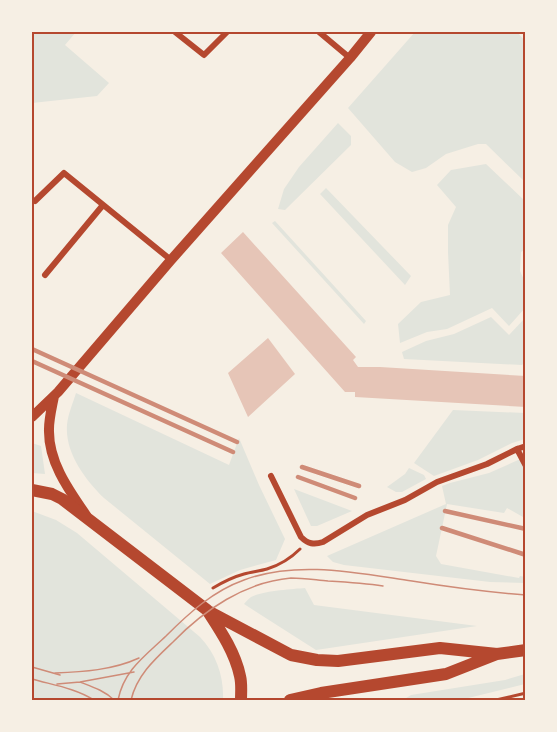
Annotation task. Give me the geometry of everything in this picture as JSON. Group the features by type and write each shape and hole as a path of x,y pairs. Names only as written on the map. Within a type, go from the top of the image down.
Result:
{"highway":[{"path":"32,490 52,494 62,499 207,610 291,655 338,661 440,648 497,654"},
{"path":"207,610 233,654 240,676 241,700"},
{"path":"290,700 321,693 446,674 497,654 525,650"}],"main road":[{"path":"32,417 62,387 371,32"},
{"path":"54,396 49,427 53,457 70,493 90,520"}],"street":[{"path":"175,32 204,55 227,32"},
{"path":"319,32 350,58"},
{"path":"35,201 64,173 171,260"},
{"path":"45,275 103,205"},
{"path":"271,476 300,534 308,542 315,544 323,542 367,515 405,500 437,482 487,464 525,446"},
{"path":"517,449 525,466"}],"path":[{"path":"213,588 242,574 267,569 285,561 294,556 308,542"},
{"path":"496,700 525,693"}],"shaded area":[{"path":"32,32 76,32 65,45 109,83 97,96 32,103"},
{"path":"415,32 517,32 525,41 525,182 486,144 478,144 446,154 426,168 412,172 395,162 348,108"},
{"path":"338,123 351,136 351,145 285,210 278,209 284,189 299,167"},
{"path":"486,164 525,201 525,249 521,252 520,271 525,282 525,308 509,326 492,308 447,329 427,332 400,343 398,324 421,302 450,295 448,225 456,207 437,185 451,170"},
{"path":"326,188 411,276 405,285 320,194"},
{"path":"275,221 366,321 364,324 272,223"},
{"path":"491,317 509,335 525,318 525,362 522,365 404,359 402,352 426,341 454,334"},
{"path":"76,393 229,465 239,438 285,539 276,560 240,570 210,584 104,498 83,474 69,446 67,425"},
{"path":"453,410 525,413 525,439 434,476 414,463"},
{"path":"32,443 41,446 45,474 32,473"},
{"path":"525,457 525,516 507,508 504,513 447,504 436,556 441,564 519,578 520,576 525,577 525,583 490,582 344,565 333,562 327,556 446,504 442,486 489,473"},
{"path":"409,468 424,475 426,479 402,492 396,492 387,487 405,474"},
{"path":"294,489 352,511 317,526 311,526"},
{"path":"32,511 56,520 77,533 200,637 211,651 218,667 223,700 32,700"},
{"path":"305,588 314,605 477,626 316,650 244,604 251,597 262,593"},
{"path":"525,674 525,684 460,700 403,700 411,695 505,680"}],"building":[{"path":"243,232 356,357 353,360 358,367 526,376 526,407 355,397 355,392 345,392 221,253"},
{"path":"268,338 295,374 248,417 228,373"}],"tram line":[{"path":"118,700 125,680 136,664 193,611 222,590 264,574 306,569 327,570 526,595"},
{"path":"131,700 142,675 185,630 212,609 242,592 258,585 291,578 383,586"},
{"path":"55,673 108,668 139,658"},
{"path":"32,667 60,675"},
{"path":"57,684 134,672"},
{"path":"32,679 72,690 94,700"},
{"path":"80,682 103,692 114,700"}],"railway":[{"path":"32,349 237,442"},
{"path":"32,361 233,452"},
{"path":"302,467 359,486"},
{"path":"298,477 355,498"},
{"path":"445,511 526,529"},
{"path":"442,528 526,555"}]}
